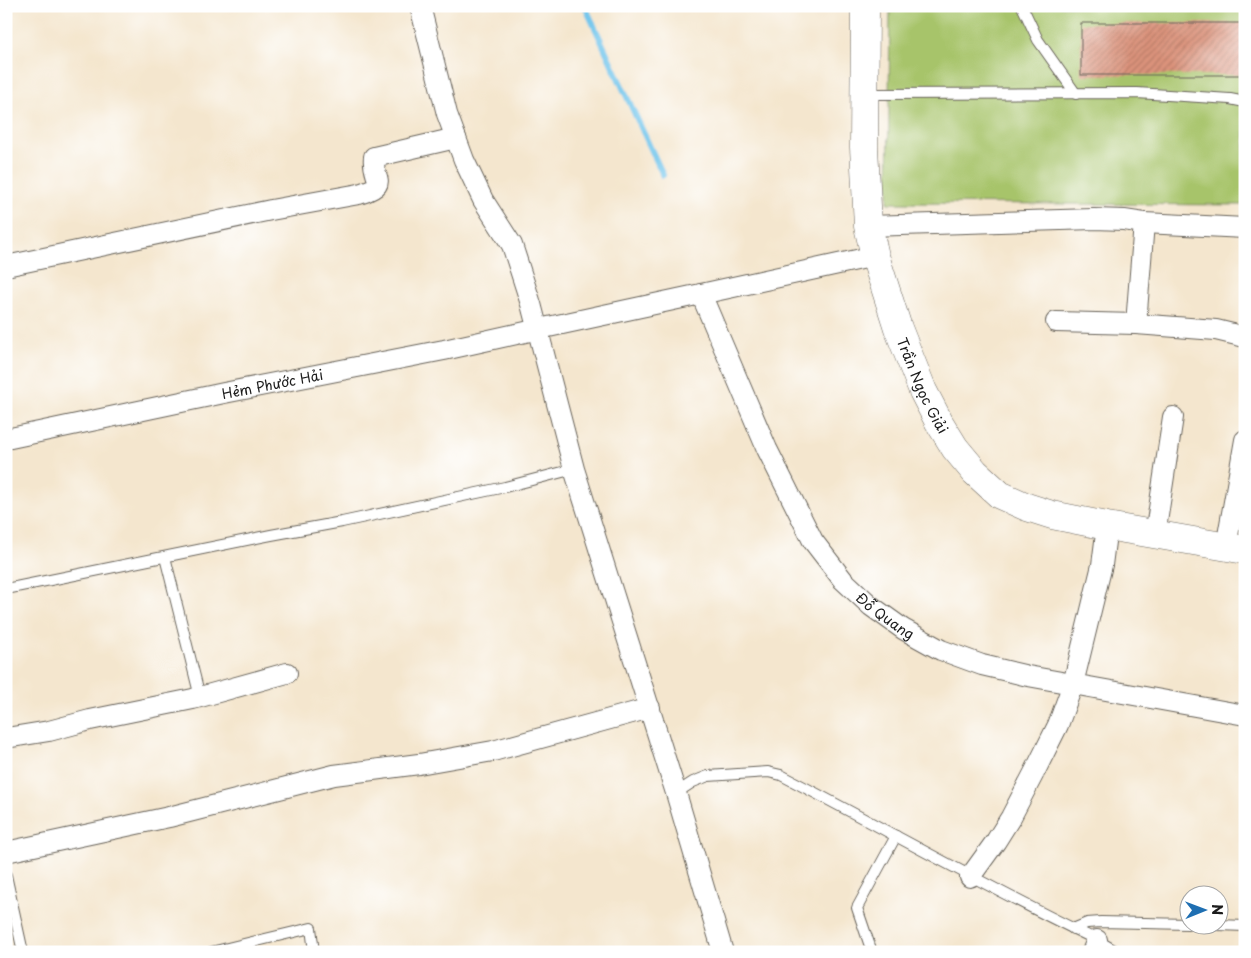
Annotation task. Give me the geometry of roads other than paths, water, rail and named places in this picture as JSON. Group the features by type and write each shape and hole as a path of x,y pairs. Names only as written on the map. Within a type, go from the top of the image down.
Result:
{"street":[{"path":"420,6 447,114 464,160 483,200 512,245 538,329 574,469 676,792 723,952"},
{"name":"Trần Ngọc Giải","path":"865,6 864,148 868,226 874,256 898,328 923,390 955,448 975,472 1000,495 1027,507 1052,515 1106,526 1236,549"},
{"path":"6,266 261,212 359,194 372,190 377,186 378,181 373,161 374,157 456,138"},
{"path":"868,226 1094,219 1245,228"},
{"path":"1136,324 1144,223"},
{"name":"Hẻm Phước Hải","path":"7,435 444,350 874,256"},
{"name":"Đỗ Quang","path":"701,294 766,449 813,541 843,580 871,606 904,629 941,650 982,665 1028,676 1245,716"},
{"path":"1056,322 1136,324 1216,330 1245,336"},
{"path":"1155,535 1173,417"},
{"path":"1236,549 1245,440"},
{"path":"970,877 1011,817 1058,725 1073,684 1102,565 1106,526"},
{"path":"6,738 49,731 90,720 200,697 287,673"},
{"path":"8,846 169,817 334,775 419,764 492,751 650,708"}],"lane":[{"path":"1022,6 1038,40 1076,94"},
{"path":"865,94 1137,93 1230,99 1245,102"},
{"path":"6,590 342,522 505,487 574,469"},
{"path":"166,557 200,697"},
{"path":"676,792 708,776 768,772 782,775 970,877 1073,929 1095,946 1117,952"},
{"path":"872,952 857,908 896,836"},
{"path":"6,875 22,952"},
{"path":"1073,929 1087,923 1101,922 1178,924"},
{"path":"1228,925 1245,926"},
{"path":"211,952 311,928 314,952"}],"waterway":[{"path":"585,6 663,175"}]}
